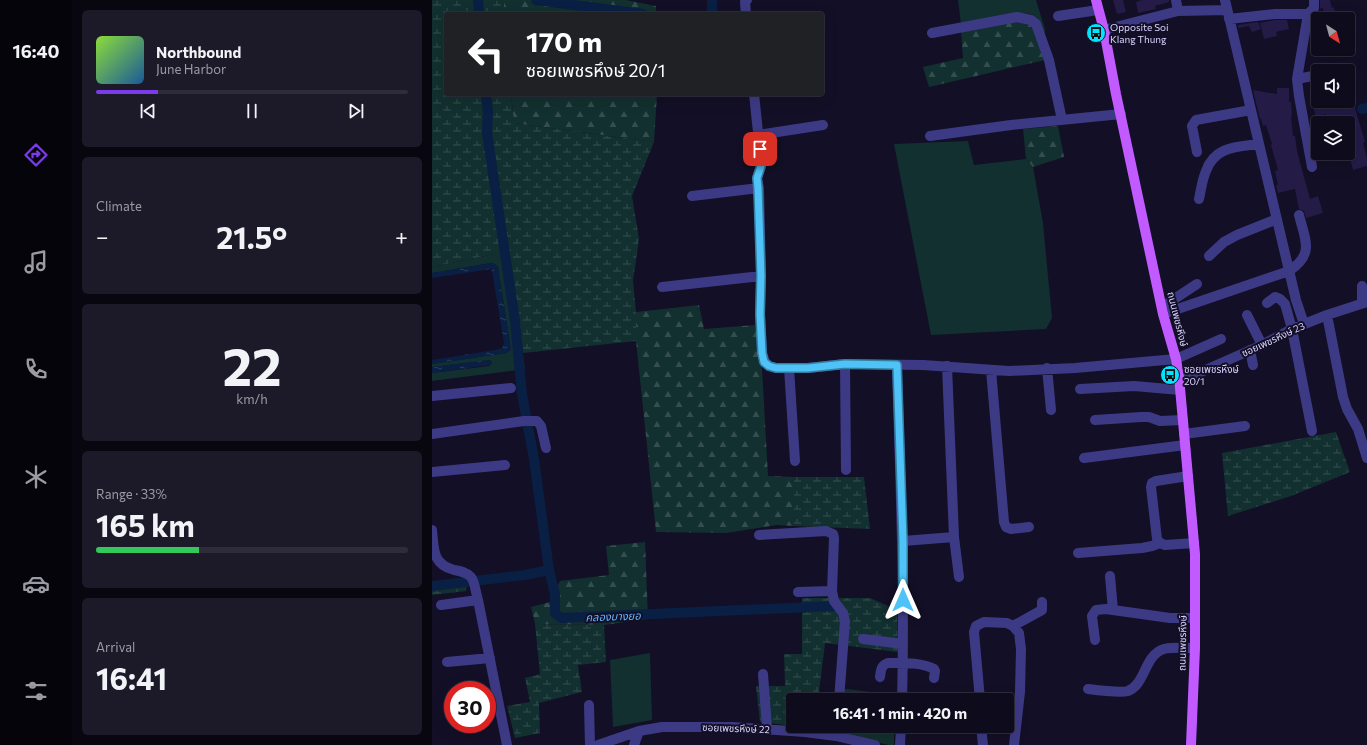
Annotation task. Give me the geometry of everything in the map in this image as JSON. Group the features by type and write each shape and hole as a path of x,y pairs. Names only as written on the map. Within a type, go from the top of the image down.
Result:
{"main road":[{"name":"ถนนเพชรหึงษ์","path":"1097,5 1104,30 1163,311 1176,359 1179,377 1194,543 1195,648 1191,745"}],"street":[{"path":"746,12 745,2 747,0"},
{"path":"1176,0 1178,11"},
{"path":"1225,0 1296,300 1304,324"},
{"path":"1312,168 1297,79 1308,14 1314,8 1314,0"},
{"path":"1058,16 1097,5"},
{"path":"1104,30 1178,11 1228,15 1308,14"},
{"path":"932,33 1017,17 1032,20 1036,24 1049,60 1062,120"},
{"path":"1297,79 1311,76"},
{"path":"754,96 761,161 760,172 757,178 762,353 764,362 769,366 776,368 808,368 845,364 947,366 1009,371 1047,368 1075,368 1176,359 1221,339"},
{"path":"1197,152 1192,126 1196,120 1251,110"},
{"path":"930,136 1121,114"},
{"path":"758,135 823,125"},
{"path":"1199,199 1206,171 1211,161 1218,153 1233,148 1259,144"},
{"path":"692,196 758,188"},
{"path":"1163,311 1289,271 1299,265 1304,258 1306,247 1298,215"},
{"path":"1209,256 1224,242 1236,235 1277,219"},
{"path":"662,287 761,276"},
{"path":"1163,311 1197,284"},
{"path":"1362,286 1364,303"},
{"path":"1267,303 1275,297 1280,299 1285,304 1292,328 1312,431"},
{"name":"ซอยเพชรหึงษ์ 23","path":"1179,377 1192,376 1262,345 1292,328 1364,303"},
{"path":"1247,315 1262,345"},
{"path":"1327,315 1343,397 1347,409 1358,429 1367,458"},
{"path":"1250,350 1253,365"},
{"path":"845,364 846,470"},
{"path":"897,365 903,541 904,644 902,693"},
{"path":"947,366 954,537 959,577"},
{"path":"789,368 795,461"},
{"path":"1047,368 1051,410"},
{"path":"991,370 1004,522 1006,527 1012,529 1029,527"},
{"path":"1080,389 1134,386 1180,390"},
{"path":"432,396 511,388"},
{"path":"1095,420 1141,416 1160,421 1183,420"},
{"path":"432,434 524,421 536,421 541,426 546,448"},
{"path":"1184,434 1245,426"},
{"path":"1084,458 1185,445"},
{"path":"432,472 505,465"},
{"path":"1188,476 1156,481 1152,483 1150,487 1157,539 1160,543 1165,545 1194,543"},
{"path":"432,530 436,563 448,568 465,572 473,583 478,600 507,745"},
{"path":"759,535 826,532 833,534 832,591 834,601 843,613 845,621 840,693"},
{"path":"903,541 954,537"},
{"path":"1078,553 1142,548 1160,543"},
{"path":"1110,576 1113,610"},
{"path":"798,592 832,591"},
{"path":"441,605 478,600"},
{"path":"1013,626 1042,610 1042,602"},
{"path":"1095,640 1092,616 1096,610 1113,610 1170,618 1195,618"},
{"path":"979,693 974,632 976,626 984,622 1007,623 1013,626 1019,633 1021,649 1020,692 1014,745"},
{"path":"863,639 904,644"},
{"path":"1088,689 1128,691 1137,684 1147,664 1163,650 1195,648"},
{"path":"447,662 490,658"},
{"path":"880,677 881,668 884,664 903,663 934,669 934,678"},
{"path":"763,674 767,728"},
{"path":"589,705 590,745"},
{"name":"ซอยเพชรหึงษ์ 22","path":"598,745 639,731 662,727 786,729"},
{"path":"634,745 639,731"},
{"name":"ซอยเพชรหึงษ์ 22","path":"839,733 848,742 875,745"},
{"path":"900,745 901,733"},
{"path":"982,733 983,745"}],"green space":[{"path":"432,0 504,0 504,12 444,12 444,96 511,96 514,123 654,142 632,196 639,239 633,281 636,312 636,341 523,353 508,248 499,253 432,267"},
{"path":"504,0 626,0 656,6 656,12 504,12"},
{"path":"958,0 1036,0 1045,29 1045,36 1034,15 1025,13 961,24"},
{"path":"1015,22 1028,22 1036,32 1045,60 929,87 923,67 963,58 961,31"},
{"path":"511,96 657,96 654,142 514,123"},
{"path":"1058,126 1064,157 1033,167 1026,159 1023,129"},
{"path":"968,141 974,165 1026,159 1033,167 1043,223 1052,318 1046,329 931,335 894,144"},
{"path":"508,248 525,369 432,381 432,373 489,366 492,363 490,360 432,367 432,364 506,353 511,350 498,267 491,263 432,273 432,267 499,253"},
{"path":"699,305 704,329 755,325 762,368 768,476 794,477 794,526 777,525 726,533 656,532 636,341 636,312"},
{"path":"1336,432 1350,472 1291,496 1228,516 1222,453"},
{"path":"794,477 864,477 870,529 794,526"},
{"path":"645,542 648,619 604,625 535,624 531,607 550,602 560,581 609,575 606,546"},
{"path":"468,580 466,591 432,595 432,585"},
{"path":"802,598 870,598 897,610 898,652 825,643 819,693 786,693 786,725 760,722 756,686 785,686 784,654 802,654"},
{"path":"535,624 604,625 606,662 578,665 582,692 539,703 540,733 515,738 507,706 530,702 525,678 540,674"},
{"path":"650,653 652,720 613,727 610,660"},
{"path":"847,689 878,693 837,693 837,690"},
{"path":"834,733 894,733 894,745"}],"water":[{"path":"491,263 498,267 511,350 506,353 432,364 432,360 502,348 504,343 491,269 432,278 432,273"},
{"path":"490,360 492,363 490,365 432,373 432,367"}],"building":[{"path":"1113,0 1123,0 1126,12 1117,14"},
{"path":"1142,0 1169,0 1169,2 1155,6 1156,9 1138,13 1136,2"},
{"path":"1320,0 1330,0 1335,12 1324,12 1323,8 1320,9"},
{"path":"1275,20 1287,20 1289,29 1276,32 1277,36 1264,39 1260,23"},
{"path":"1258,22 1261,29 1252,32 1249,26 1238,28 1238,25"},
{"path":"1277,88 1289,88 1293,136 1295,136 1297,151 1310,199 1318,196 1323,213 1306,218 1304,211 1299,209 1295,189 1278,193 1275,171 1278,170 1272,144 1266,125 1263,126 1261,118 1260,119 1253,90 1277,94"},
{"path":"1314,108 1355,108 1365,142 1363,143 1367,158 1367,166 1353,170 1351,160 1355,160 1355,116 1327,116 1326,114 1316,116"}],"waterway":[{"path":"478,0 479,12"},
{"path":"536,0 628,12"},
{"path":"712,0 712,12"},
{"path":"486,96 488,113 487,133 515,321 522,394 534,459 549,570 555,594 555,613 561,618 835,606"},
{"path":"1362,109 1367,108"},
{"name":"คลองบางยอ","path":"432,586 525,575 549,570"}],"place":[{"name":"Opposite Soi Klang Thung","path":"1096,33"},
{"name":"ซอยเพชรหึงษ์ 20/1","path":"1170,375"}],"route":[{"path":"760,149 761,166 757,178 761,276 760,314 762,353 764,362 769,366 776,368 808,368 845,364 897,365 903,541 903,600"}]}
